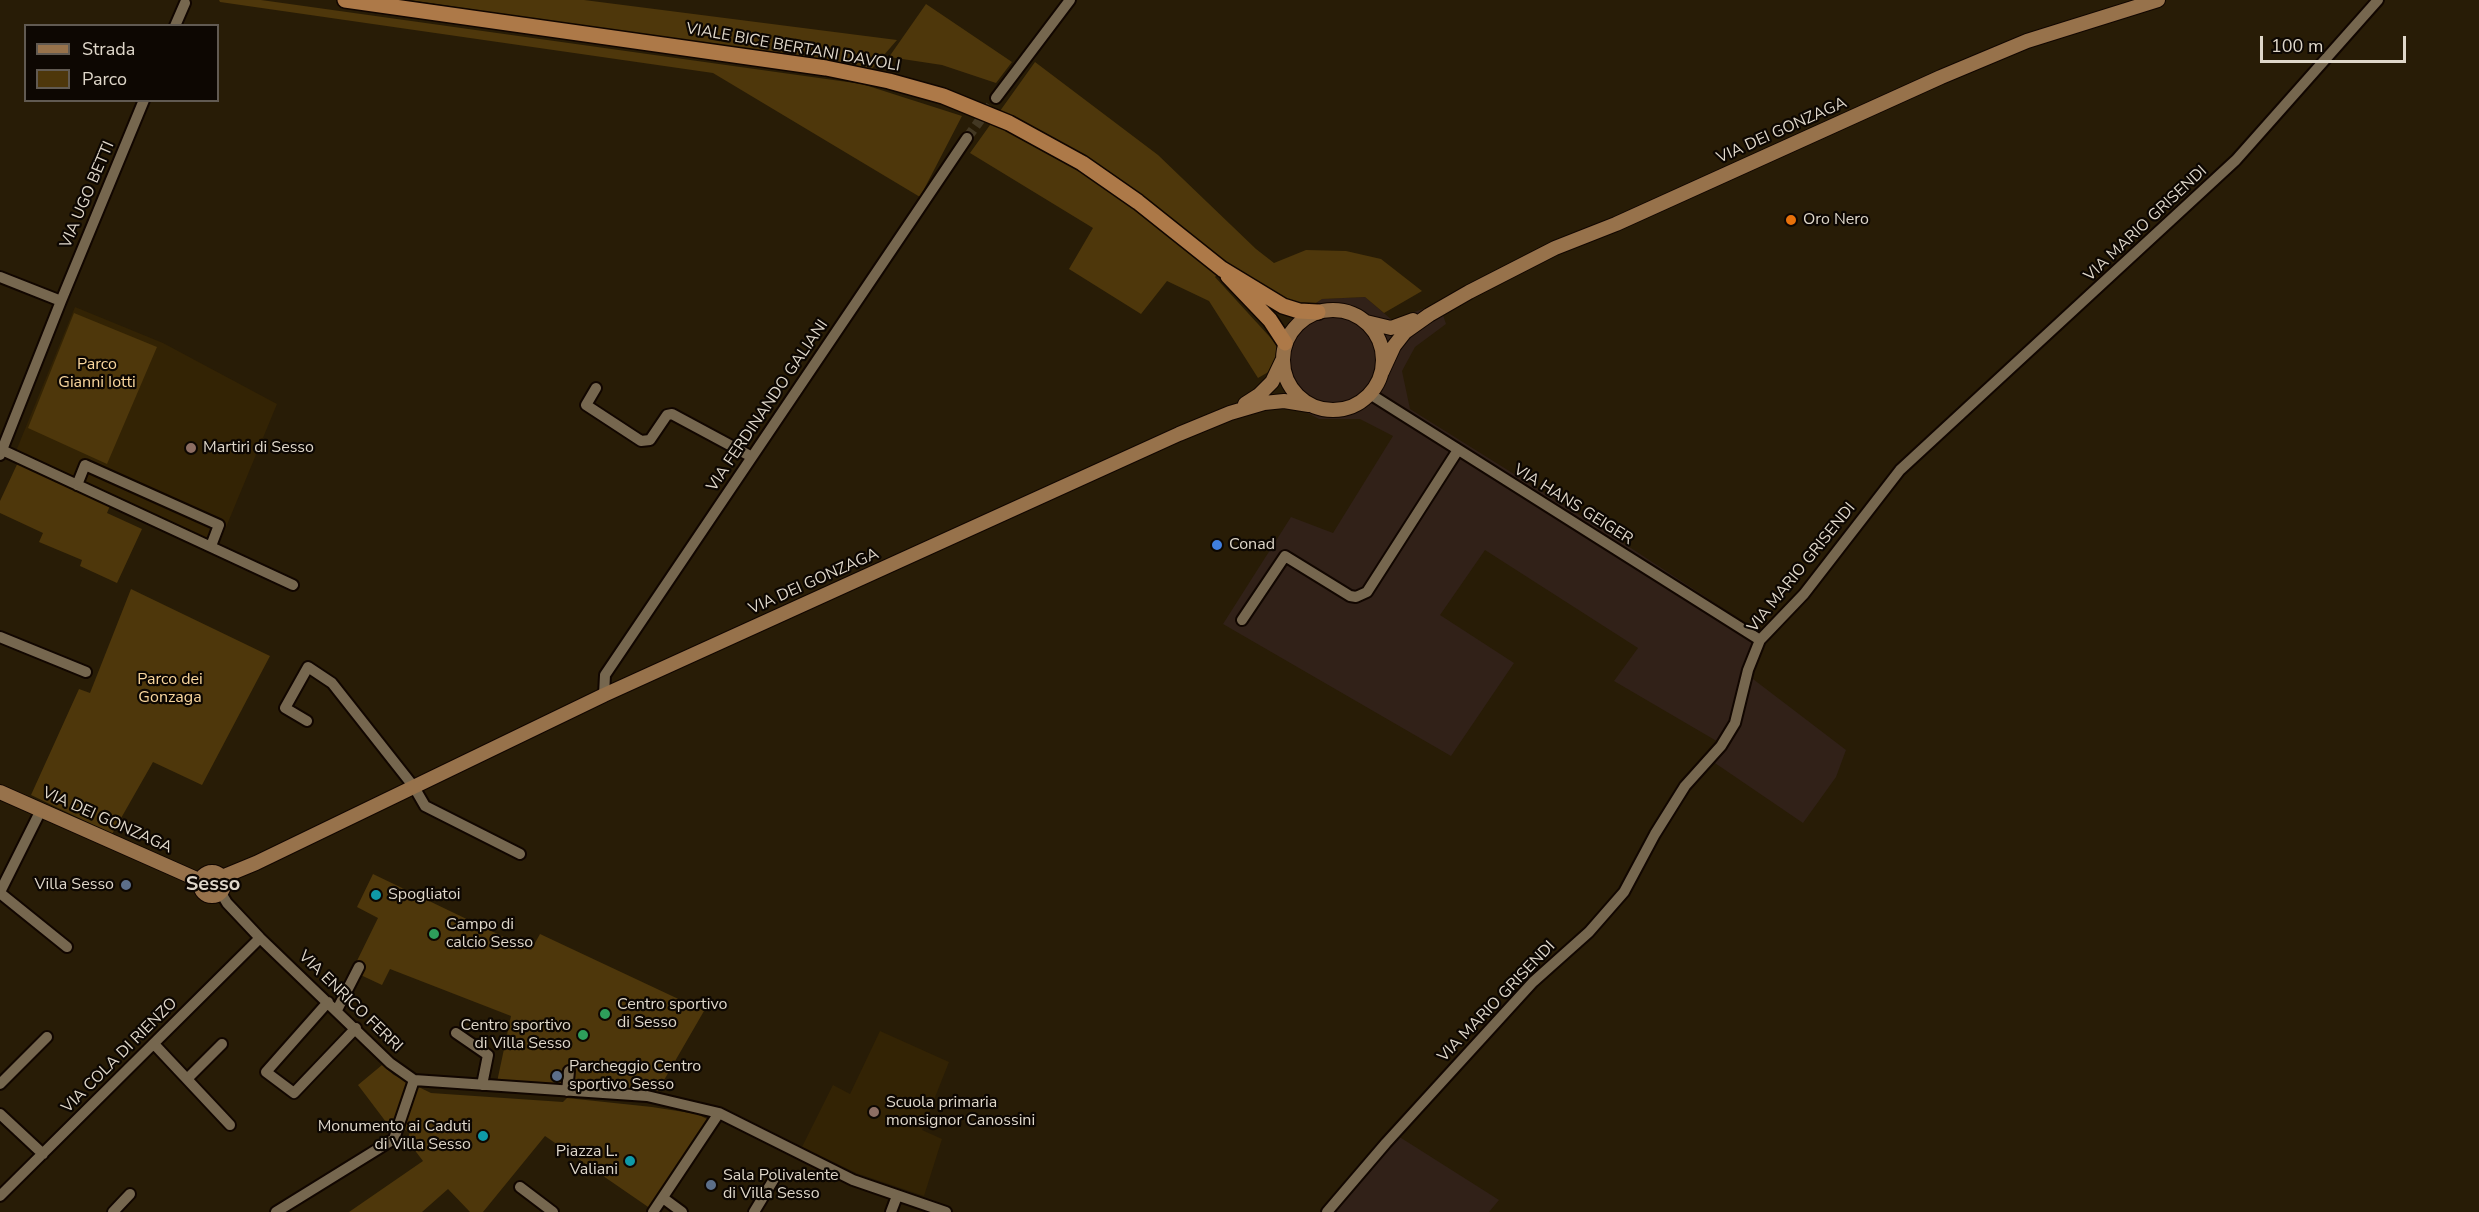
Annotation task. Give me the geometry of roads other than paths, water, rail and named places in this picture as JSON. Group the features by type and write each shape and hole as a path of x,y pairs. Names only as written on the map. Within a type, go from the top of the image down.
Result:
{"highway":[{"name":"VIALE BICE BERTANI DAVOLI","path":"345,0 826,68 889,81 943,96 1009,123 1082,163 1138,202 1222,269"},
{"path":"1222,269 1283,306 1299,311 1318,312"},
{"path":"1222,269 1241,292 1270,320 1285,343"}],"main road":[{"name":"VIA DEI GONZAGA","path":"1430,315 1555,248 1626,219 1941,77 2027,41 2158,0"},
{"path":"1344,311 1366,322 1391,328 1430,315 1405,332 1394,346 1370,394 1357,404 1341,410 1325,410 1309,405 1298,397 1284,374 1282,360 1285,343 1298,323 1318,312 1344,311"},
{"path":"1366,322 1381,345 1382,372"},
{"name":"VIA DEI GONZAGA","path":"1230,413 1259,395 1272,382 1282,360"},
{"name":"VIA DEI GONZAGA","path":"221,893 213,896 204,893 201,881 204,876 213,872 222,877 271,856 604,695 1168,439 1230,413 1264,404 1284,401 1309,405"},
{"name":"VIA DEI GONZAGA","path":"0,792 201,881"},
{"path":"221,893 224,885 222,877"}],"street":[{"path":"996,98 1070,0"},
{"name":"VIA MARIO GRISENDI","path":"1327,1212 1533,981 1589,932 1624,892 1655,834 1685,786 1721,746 1735,723 1748,670 1760,640 1811,585 1900,470 2236,160 2378,0"},
{"path":"176,24 184,3"},
{"name":"VIA UGO BETTI","path":"143,102 60,301 1,453 77,485 292,585"},
{"name":"VIA FERDINANDO GALIANI","path":"604,695 605,675 967,138"},
{"path":"0,277 60,301"},
{"path":"596,388 586,405 641,441 650,440 667,415 672,414 752,458"},
{"name":"VIA HANS GEIGER","path":"1370,394 1760,640"},
{"path":"1242,620 1285,556 1350,596 1356,597 1367,592 1458,450"},
{"path":"77,485 85,465 219,525 211,546"},
{"path":"0,637 86,672"},
{"path":"307,721 285,708 308,667 332,683 414,787 425,806 520,854"},
{"path":"41,810 0,893 67,947"},
{"name":"VIA ENRICO FERRI","path":"221,893 227,903 260,938 390,1063 414,1080"},
{"name":"VIA COLA DI RIENZO","path":"0,1196 260,938"},
{"path":"337,1010 359,967"},
{"path":"328,1002 266,1072 294,1093 356,1028"},
{"path":"456,1033 488,1055 482,1085"},
{"path":"0,1084 47,1036"},
{"path":"154,1044 230,1125"},
{"path":"187,1079 222,1044"},
{"path":"567,1091 568,1071"},
{"path":"276,1212 394,1139 414,1080 647,1096 719,1113 830,1170 946,1212"},
{"path":"653,1212 719,1113"},
{"path":"0,1114 42,1154"},
{"path":"754,1212 777,1174"},
{"path":"519,1187 553,1212"},
{"path":"113,1212 130,1194"},
{"path":"891,1212 897,1196"},
{"path":"663,1198 682,1212"}],"tunnel":[{"path":"967,138 996,98"}],"place":[{"name":"Oro Nero","path":"1791,220"},
{"name":"Martiri di Sesso","path":"191,448"},
{"name":"Conad","path":"1217,545"},
{"name":"Villa Sesso","path":"126,885"},
{"name":"Spogliatoi","path":"376,895"},
{"name":"Campo di calcio Sesso","path":"434,934"},
{"name":"Centro sportivo di Sesso","path":"605,1014"},
{"name":"Centro sportivo di Villa Sesso","path":"583,1035"},
{"name":"Parcheggio Centro sportivo Sesso","path":"557,1076"},
{"name":"Scuola primaria monsignor Canossini","path":"874,1112"},
{"name":"Monumento ai Caduti di Villa Sesso","path":"483,1136"},
{"name":"Piazza L. Valiani","path":"630,1161"},
{"name":"Sala Polivalente di Villa Sesso","path":"711,1185"}],"district":[{"name":"Sesso","path":"213,885"}],"park label":[{"name":"Parco Gianni Iotti","path":"97,374"},
{"name":"Parco dei Gonzaga","path":"170,689"}]}
